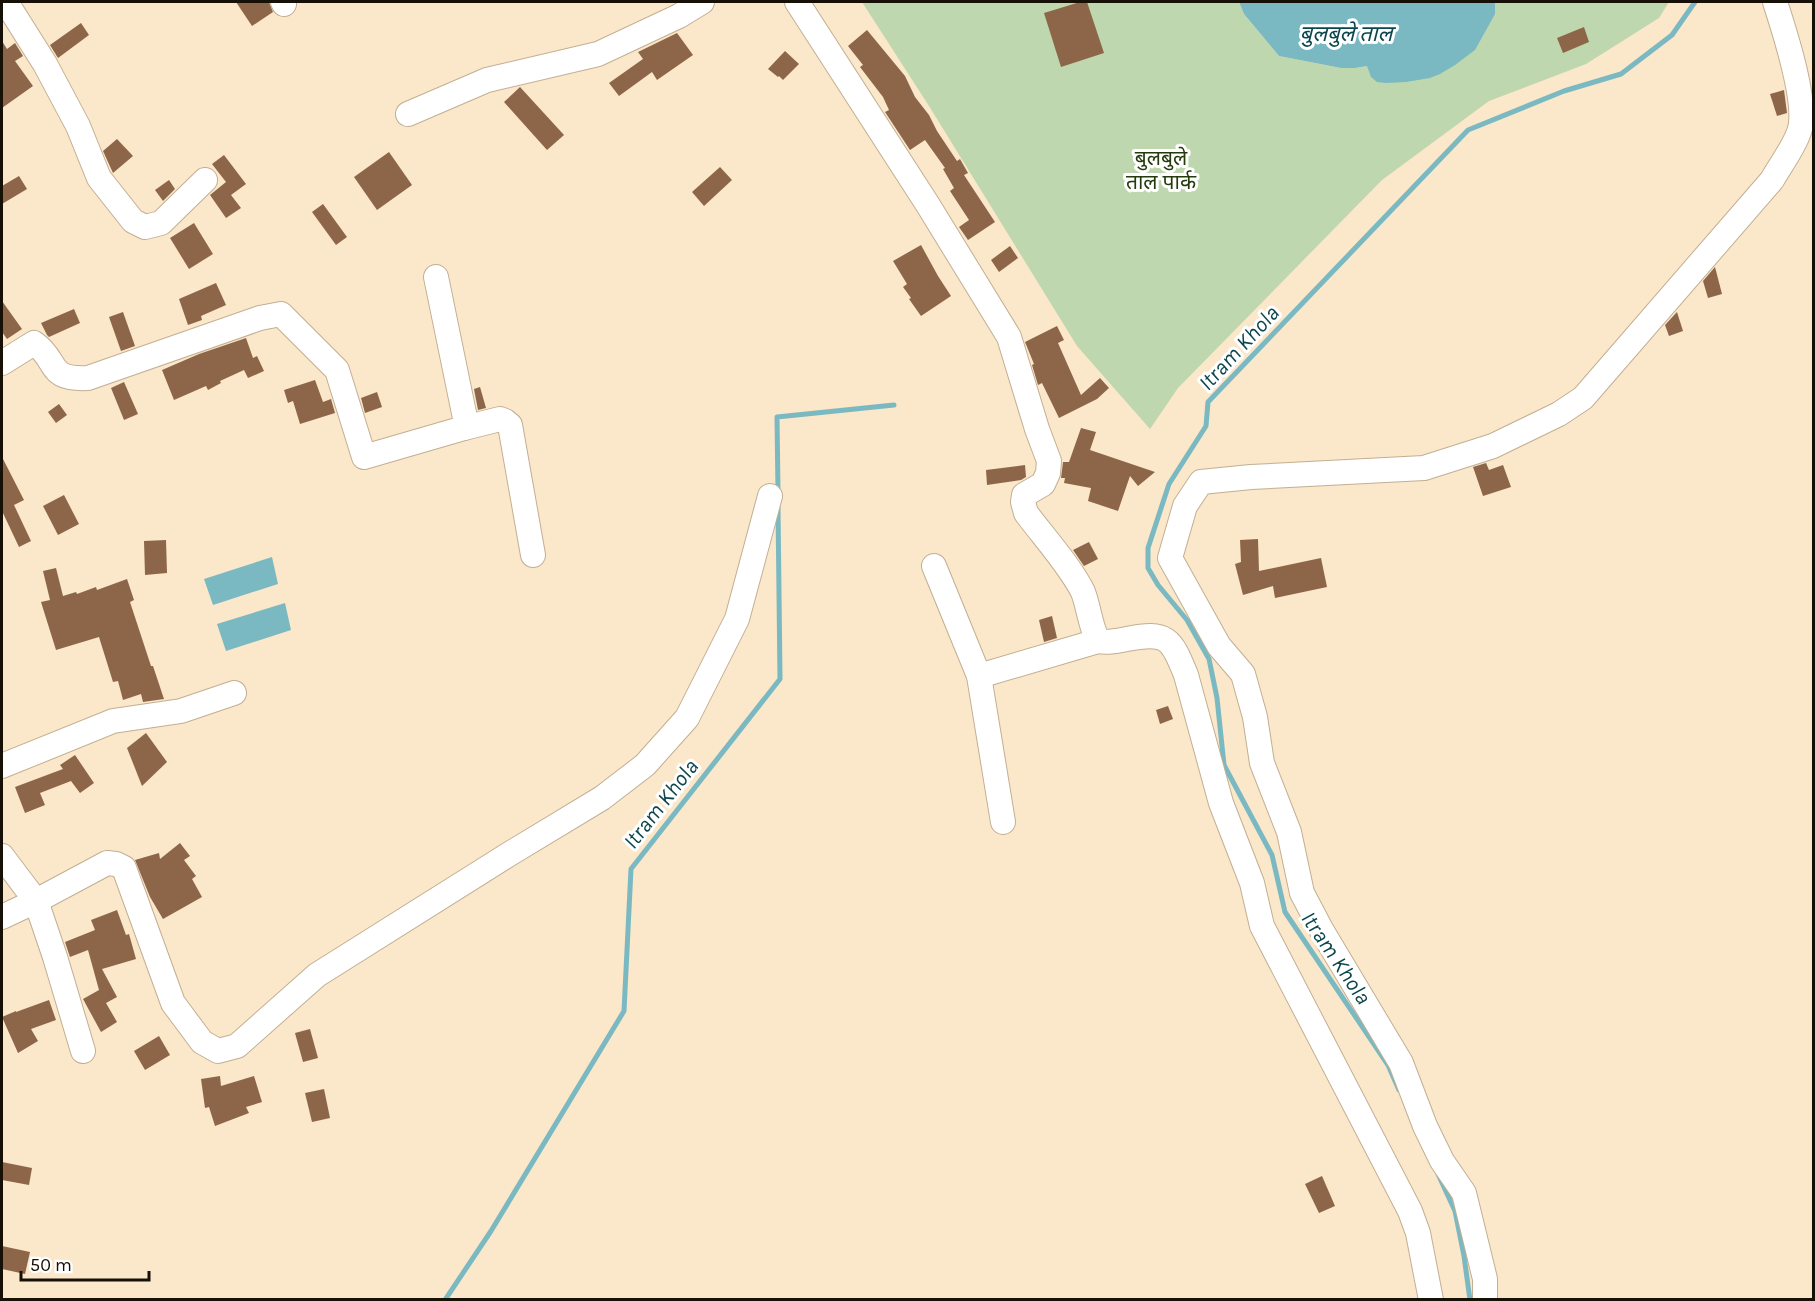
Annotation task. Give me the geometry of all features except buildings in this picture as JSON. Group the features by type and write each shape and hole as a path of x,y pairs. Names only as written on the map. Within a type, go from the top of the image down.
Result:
{"street":[{"path":"6,2 45,64 78,126 99,178 133,221 146,227 161,223 206,180"},
{"path":"408,114 487,80 598,54 679,16 702,2"},
{"path":"797,2 928,205 1009,336 1049,461 1048,473 1043,484 1024,495 1026,513 1076,580 1083,594 1098,641"},
{"path":"1485,1299 1485,1279 1464,1193 1442,1161 1425,1126 1401,1063 1322,932 1302,893 1289,832 1262,763 1255,717 1243,674 1219,646 1170,558 1185,506 1201,482 1251,477 1424,468 1493,446 1558,414 1583,398 1772,180 1800,130 1801,103 1787,40 1775,2"},
{"path":"436,276 465,418 464,428"},
{"path":"2,363 34,343 41,348 57,372 71,379 88,378 260,318 281,314 337,370 364,457 500,419 510,425 533,555"},
{"path":"2,916 107,864 116,864 124,868 173,1003 202,1042 218,1051 237,1046 318,975 602,798 645,765 687,718 737,619 770,496"},
{"path":"934,567 979,676 1003,822"},
{"path":"979,676 1098,641 1107,643 1146,635 1158,636 1170,641 1186,675 1221,803 1252,883 1262,926 1410,1211 1418,1233 1431,1299"},
{"path":"2,766 113,722 181,711 234,693"},
{"path":"2,856 36,901 83,1051"}],"green space":[{"name":"बुलबुले ताल पार्क","path":"862,2 1239,2 1244,14 1279,56 1341,68 1355,68 1367,66 1439,2 1669,2 1659,18 1586,64 1489,101 1382,180 1178,388 1150,429 1077,346"}],"water":[{"name":"बुलबुले ताल","path":"1239,2 1495,2 1495,14 1475,50 1455,65 1430,78 1386,83 1377,82 1371,77 1367,66 1341,68 1279,56 1244,14"},
{"path":"272,557 278,584 213,605 204,579"},
{"path":"285,603 291,630 226,651 217,624"}],"waterway":[{"name":"Itram Khola","path":"1399,1090 1388,1065 1285,912 1272,855 1224,765 1217,698 1209,659 1187,620 1158,585 1148,568 1148,548 1169,484 1206,426 1208,402 1468,130 1564,91 1621,74 1672,35 1695,2"},
{"name":"Itram Khola","path":"778,492 777,417 894,405"},
{"name":"Itram Khola","path":"445,1300 491,1231 624,1011 631,869 780,679 778,507"},
{"name":"Itram Khola","path":"1438,1174 1455,1211 1470,1300"}]}
